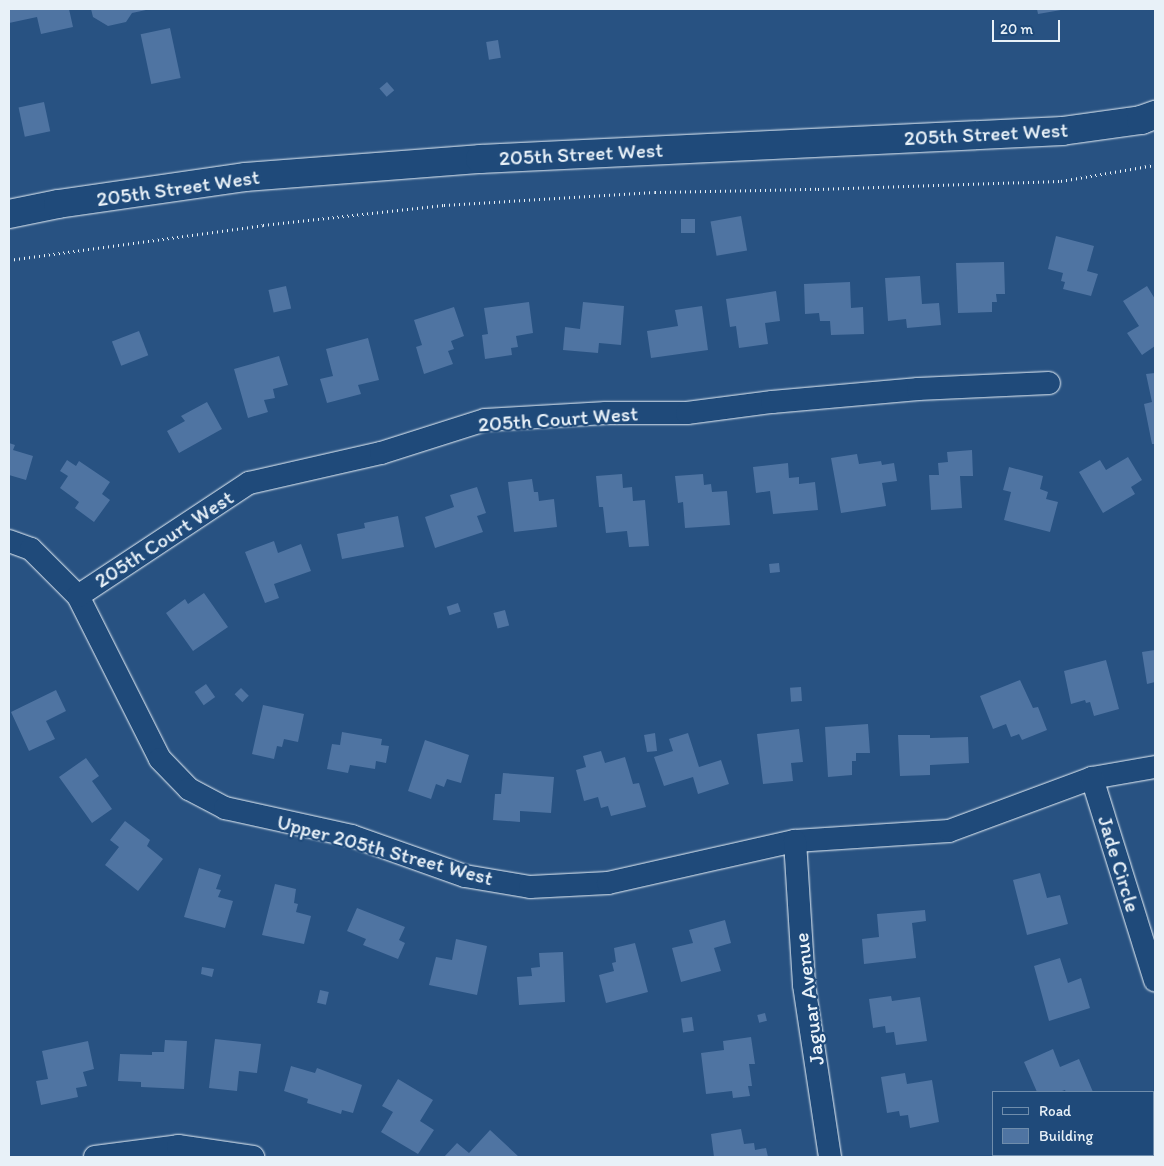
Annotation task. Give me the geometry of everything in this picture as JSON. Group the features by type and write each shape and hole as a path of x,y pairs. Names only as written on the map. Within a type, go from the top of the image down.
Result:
{"street":[{"name":"205th Street West","path":"9,214 58,204 246,177 480,159 1062,131 1141,120 1155,115"},
{"name":"205th Court West","path":"78,596 249,483 381,453 486,420 606,413 687,413 772,402 918,389 1049,383"},
{"name":"Upper 205th Street West","path":"9,541 31,550 78,596 160,759 189,788 225,808 352,836 465,876 530,887 608,883 795,841 949,831 1092,778 1155,767"},
{"name":"Jade Circle","path":"1092,778 1155,980"},
{"name":"Jaguar Avenue","path":"795,841 804,985 830,1157"},
{"path":"95,1157 178,1146 253,1157"}],"path":[{"path":"9,260 263,225 444,205 655,192 1061,181 1155,166"}],"building":[{"path":"9,9 69,9 73,27 41,34 37,17 9,23"},
{"path":"91,9 146,10 132,13 126,22 108,26 93,17"},
{"path":"1037,9 1061,9 1061,10 1038,14"},
{"path":"170,28 181,78 151,84 141,34"},
{"path":"498,40 501,58 489,60 486,42"},
{"path":"387,82 394,90 387,97 379,89"},
{"path":"44,102 50,131 25,137 19,107"},
{"path":"741,216 747,250 717,256 710,221"},
{"path":"681,219 695,219 695,233 681,233"},
{"path":"1056,236 1094,246 1087,271 1098,274 1091,296 1063,289 1065,282 1061,281 1063,273 1048,269"},
{"path":"1004,262 1005,294 996,294 997,302 992,302 992,312 958,313 956,263"},
{"path":"920,276 922,304 939,303 941,325 907,328 906,319 888,321 885,278"},
{"path":"850,282 851,308 863,307 864,334 831,335 830,321 820,321 819,313 805,314 804,284"},
{"path":"286,286 291,308 274,312 268,290"},
{"path":"1147,286 1155,299 1155,346 1142,355 1127,333 1139,326 1123,301"},
{"path":"776,291 780,321 765,323 768,344 739,348 736,326 730,327 726,299"},
{"path":"529,302 533,333 516,336 518,347 511,348 512,355 485,359 482,335 488,334 484,308"},
{"path":"583,302 624,306 621,345 599,343 598,353 563,350 565,327 580,329"},
{"path":"702,306 708,350 651,358 647,331 678,326 675,310"},
{"path":"454,307 464,336 451,341 454,349 448,351 453,364 424,374 416,347 422,345 414,320"},
{"path":"139,331 148,355 121,366 112,341"},
{"path":"368,338 379,380 358,385 361,394 327,403 320,379 333,376 326,349"},
{"path":"279,356 288,385 273,389 275,398 264,400 268,412 248,418 234,369"},
{"path":"1155,373 1155,444 1152,444 1144,404 1152,402 1146,374"},
{"path":"207,402 222,429 179,453 167,431 185,421 181,416"},
{"path":"9,443 15,445 13,450 33,456 26,480 9,475"},
{"path":"972,450 973,476 960,476 962,508 931,510 929,475 939,475 938,463 948,462 947,452"},
{"path":"857,454 859,464 881,461 882,465 894,463 897,481 882,483 886,506 841,513 831,458"},
{"path":"1128,457 1142,480 1131,487 1135,494 1103,513 1079,472 1100,460 1106,470"},
{"path":"67,460 76,466 79,461 110,482 102,494 110,500 94,522 75,508 79,502 60,488 68,476 60,471"},
{"path":"788,463 789,478 799,477 799,484 815,482 818,510 773,514 770,491 756,493 753,467"},
{"path":"1009,467 1043,476 1040,489 1048,492 1046,499 1058,502 1050,532 1004,520 1011,492 1003,490"},
{"path":"622,474 623,488 632,487 633,501 645,500 649,546 629,547 627,531 606,533 603,507 599,507 596,476"},
{"path":"703,474 704,485 711,484 712,492 727,491 730,525 685,528 683,502 678,503 675,476"},
{"path":"532,479 534,492 538,492 539,501 554,499 557,527 514,532 508,482"},
{"path":"477,487 486,513 477,516 483,532 435,548 425,517 454,507 450,495"},
{"path":"398,516 404,547 342,559 337,534 365,528 364,523"},
{"path":"274,541 278,553 301,544 311,571 274,584 279,598 265,603 245,552"},
{"path":"779,563 780,572 770,573 769,564"},
{"path":"204,593 228,627 193,651 166,613 185,599 188,604"},
{"path":"458,603 461,612 449,615 447,607"},
{"path":"505,610 509,625 498,629 493,613"},
{"path":"1155,650 1155,682 1147,684 1142,652"},
{"path":"1106,660 1119,709 1094,716 1090,702 1086,703 1085,700 1071,704 1064,671"},
{"path":"1020,680 1033,708 1038,707 1047,730 1022,740 1019,734 1011,737 1006,724 993,729 980,696"},
{"path":"206,684 215,697 204,705 195,692"},
{"path":"801,687 802,701 791,702 790,688"},
{"path":"241,688 249,696 242,702 235,694"},
{"path":"56,690 66,711 46,721 55,739 29,751 11,712"},
{"path":"263,705 304,714 298,742 284,739 282,747 277,746 274,759 252,754"},
{"path":"868,724 870,753 856,753 856,761 852,761 852,775 828,777 825,727"},
{"path":"799,729 803,762 791,763 793,781 763,784 757,734"},
{"path":"342,732 382,739 381,745 389,746 386,763 376,761 375,769 350,765 348,773 327,769 332,744 340,745"},
{"path":"655,733 657,751 647,752 644,735"},
{"path":"688,733 699,767 721,760 729,784 698,794 693,777 664,786 654,757 673,751 669,739"},
{"path":"898,735 930,735 930,738 968,737 969,763 930,765 930,775 900,776"},
{"path":"425,740 469,755 461,783 447,779 444,787 436,784 431,799 408,791"},
{"path":"601,751 605,763 625,757 633,784 639,783 646,807 611,816 608,806 601,808 598,797 584,801 576,770 586,767 583,756"},
{"path":"86,758 99,776 92,781 112,809 92,823 59,777"},
{"path":"503,773 554,777 551,813 520,811 520,822 493,820 495,794 501,794"},
{"path":"125,821 150,840 147,846 163,859 138,891 105,865 119,847 110,840"},
{"path":"199,868 221,875 216,889 221,890 218,897 233,901 225,928 184,917"},
{"path":"1040,873 1047,898 1060,895 1068,924 1027,935 1013,880"},
{"path":"275,884 296,889 294,903 298,904 296,912 311,916 304,944 262,935"},
{"path":"357,908 405,927 399,940 405,943 398,959 363,945 366,939 347,931"},
{"path":"925,910 926,921 912,923 916,958 864,964 862,939 879,937 877,914"},
{"path":"725,920 731,943 714,948 721,971 681,982 672,948 693,943 689,930"},
{"path":"456,939 487,946 477,995 429,985 436,957 452,960"},
{"path":"635,943 648,992 606,1003 599,975 614,971 612,963 616,962 614,948"},
{"path":"563,952 565,1002 519,1005 517,977 532,976 531,968 540,967 539,953"},
{"path":"1060,958 1068,983 1081,978 1090,1008 1049,1021 1034,966"},
{"path":"202,967 214,969 212,977 201,974"},
{"path":"320,990 329,992 326,1005 317,1003"},
{"path":"891,996 892,1001 920,997 927,1041 896,1045 894,1032 886,1033 885,1026 873,1028 869,999"},
{"path":"765,1013 767,1021 759,1023 757,1015"},
{"path":"692,1017 694,1031 683,1032 681,1019"},
{"path":"751,1037 755,1064 749,1064 752,1086 748,1086 750,1096 733,1098 732,1091 706,1094 701,1053 724,1050 723,1041"},
{"path":"215,1039 261,1044 257,1073 239,1071 237,1091 209,1088"},
{"path":"165,1040 187,1041 184,1089 141,1087 141,1082 118,1081 120,1054 152,1055 152,1052 164,1052"},
{"path":"88,1041 94,1069 83,1072 87,1086 76,1088 78,1097 41,1105 36,1081 48,1079 42,1051"},
{"path":"1053,1049 1060,1067 1079,1059 1093,1091 1037,1091 1024,1062"},
{"path":"291,1066 315,1073 317,1068 362,1085 353,1113 342,1110 341,1114 307,1103 308,1099 284,1091"},
{"path":"905,1073 907,1084 932,1080 939,1122 910,1128 908,1115 900,1116 899,1111 887,1113 881,1077"},
{"path":"398,1079 433,1100 420,1121 434,1130 418,1154 381,1132 393,1112 382,1106"},
{"path":"741,1129 744,1144 754,1143 755,1150 766,1148 768,1157 714,1157 711,1134"},
{"path":"490,1130 519,1157 444,1157 457,1143 469,1153"},
{"path":"1090,1156 1138,1156 1138,1157"}]}
